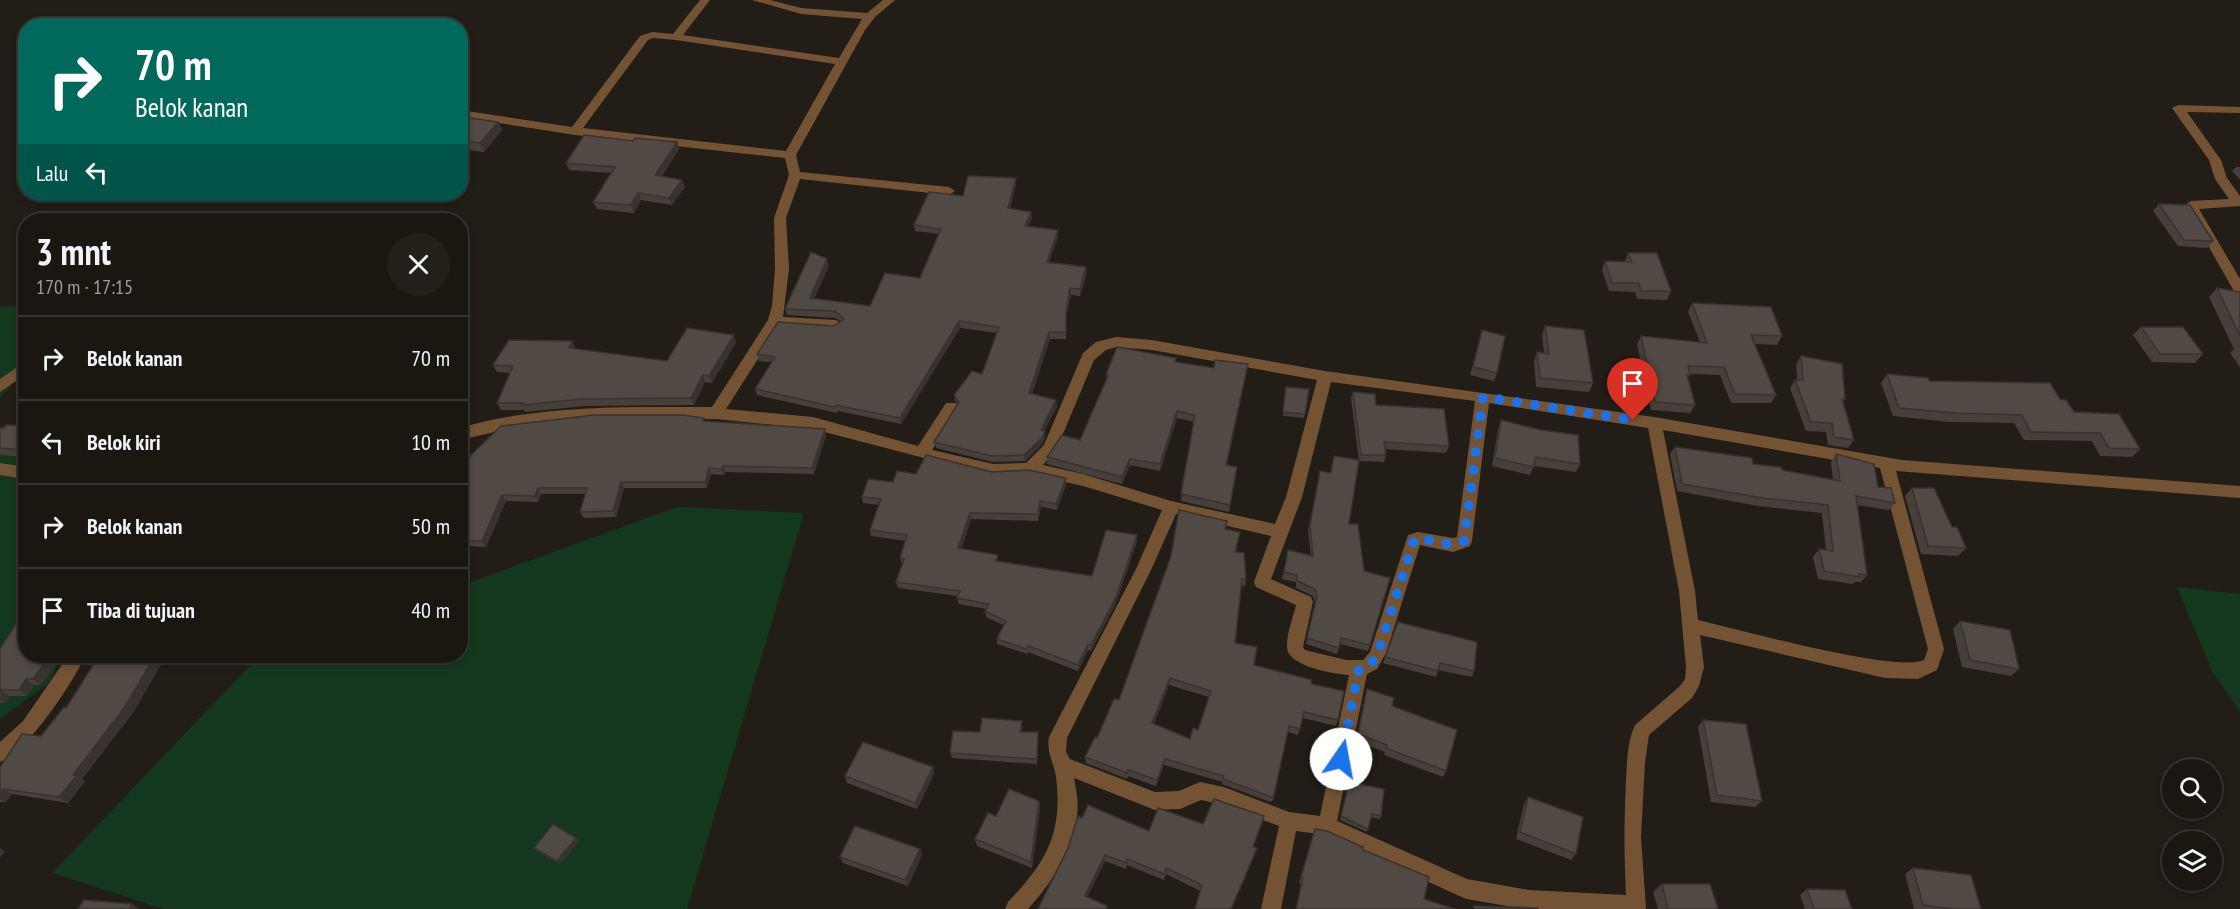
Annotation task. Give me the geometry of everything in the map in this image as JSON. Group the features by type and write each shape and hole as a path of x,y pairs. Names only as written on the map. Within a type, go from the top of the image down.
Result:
{"street":[{"path":"676,37 705,0"},
{"path":"757,0 801,10 869,16"},
{"path":"716,412 775,321 779,306 782,269 781,213 795,175 790,155 804,124 842,62 858,29 869,16 890,0"},
{"path":"575,131 644,38 652,35 842,62"},
{"path":"2239,202 2221,179 2215,160 2178,108 2240,110"},
{"path":"468,114 575,131 790,155"},
{"path":"795,175 949,191"},
{"path":"2239,202 2192,205 2240,290"},
{"path":"775,321 836,325"},
{"path":"1030,468 1050,448 1088,357 1101,346 1116,342 1152,345 1326,376 1654,423 1886,463 2240,492"},
{"path":"0,387 18,372"},
{"path":"1326,376 1294,497 1262,582 1305,602 1295,647 1300,656 1359,669 1371,664 1378,653 1414,540 1418,538 1453,545 1464,541 1483,397"},
{"path":"922,453 951,407"},
{"path":"468,432 512,422 597,413 716,412 813,423 993,470 1030,468 1083,480 1171,507 1280,532"},
{"path":"1064,765 1155,801 1180,800 1200,791 1224,796 1289,821 1327,826 1466,889 1529,900 1636,907 1632,837 1636,762 1641,731 1686,692 1693,681 1695,667 1692,626 1654,423"},
{"path":"1692,626 1885,670 1918,670 1931,665 1936,648 1886,463"},
{"path":"0,469 18,471"},
{"path":"1015,909 1027,896 1052,858 1067,822 1064,765 1056,747 1058,737 1143,570 1171,507"},
{"path":"0,754 29,727 72,663"},
{"path":"1327,826 1359,669"},
{"path":"1270,909 1289,821"}],"green space":[{"path":"18,306 18,377 0,399 0,307"},
{"path":"0,452 18,456 18,663 58,663 48,684 0,719"},
{"path":"677,507 804,513 687,909 164,909 52,873 252,663 468,663 468,589 471,582"},
{"path":"2177,587 2240,594 2240,712 2212,671"}],"building":[{"path":"470,118 498,122 480,143 468,142 468,120"},
{"path":"584,135 633,141 635,138 677,142 655,175 682,180 669,198 638,193 631,205 593,202 615,167 566,163"},
{"path":"968,176 1016,178 1008,208 1031,212 1025,226 1058,230 1047,262 1086,267 1080,289 1070,288 1066,311 1066,332 1049,332 1029,393 1056,400 1041,430 1045,431 1042,438 1024,455 992,456 934,442 959,402 954,395 972,371 982,374 999,327 959,321 900,418 836,405 835,407 755,389 775,357 757,354 778,322 834,326 844,319 835,311 785,309 811,252 827,259 810,298 870,306 885,273 920,278 941,229 914,225 929,192 963,196"},
{"path":"2159,204 2190,205 2213,241 2184,240"},
{"path":"1628,253 1657,253 1671,291 1641,291 1639,283 1612,283 1605,261 1632,262"},
{"path":"2217,288 2240,292 2240,336"},
{"path":"1692,303 1771,307 1782,336 1751,335 1776,395 1735,394 1724,367 1688,366 1690,375 1687,375 1695,405 1655,402 1641,336 1707,343"},
{"path":"1545,326 1584,330 1593,383 1540,378 1537,352 1549,354"},
{"path":"2141,327 2183,327 2203,354 2160,354"},
{"path":"687,328 734,335 709,376 703,375 691,398 581,399 521,405 523,403 497,403 513,366 493,365 509,340 572,341 569,348 667,361"},
{"path":"1482,330 1505,336 1497,373 1473,367"},
{"path":"1117,347 1176,358 1175,362 1214,368 1215,360 1248,364 1226,465 1237,467 1230,505 1181,494 1195,415 1177,411 1160,464 1130,459 1122,477 1047,457 1062,435 1080,440 1108,376 1106,375"},
{"path":"1801,356 1842,364 1845,399 1842,399 1854,440 1834,437 1832,423 1811,422 1795,380 1803,380"},
{"path":"1887,374 1928,378 1930,381 2050,383 2060,399 2066,400 2074,412 2119,414 2140,449 2109,448 2100,433 2031,432 2022,415 1899,408"},
{"path":"1286,387 1309,389 1305,414 1283,412"},
{"path":"1353,392 1375,394 1376,405 1444,409 1449,446 1384,442 1386,455 1361,455"},
{"path":"594,415 682,415 704,418 703,421 825,429 812,468 723,466 722,469 709,468 705,482 621,482 613,511 580,512 587,488 538,488 535,496 502,495 482,541 468,540 468,458 501,426"},
{"path":"1501,420 1541,430 1578,435 1580,464 1535,457 1534,467 1495,458"},
{"path":"6,425 18,426 18,449 0,448 0,428"},
{"path":"1675,447 1752,458 1753,464 1781,467 1782,470 1840,481 1836,454 1874,464 1878,487 1891,488 1895,503 1856,496 1867,575 1859,574 1860,577 1824,571 1819,549 1833,551 1828,505 1763,498 1682,484"},
{"path":"926,455 992,472 1029,470 1066,478 1056,504 1040,501 1038,514 970,513 958,548 998,555 996,561 1092,576 1106,530 1137,535 1116,597 1078,665 1028,646 1026,649 997,639 1006,621 985,611 989,604 957,598 960,591 896,582 904,559 900,558 907,535 870,530 881,499 862,497 868,479 893,482 897,471 916,474"},
{"path":"1334,456 1359,460 1349,524 1358,524 1364,571 1390,578 1370,645 1341,638 1339,648 1307,638 1317,596 1315,589 1297,581 1297,575 1284,572 1288,550 1313,556 1310,525 1320,471 1331,473"},
{"path":"1912,488 1934,488 1952,527 1957,527 1966,548 1928,546"},
{"path":"1179,510 1227,521 1225,529 1240,532 1235,552 1244,553 1246,579 1242,579 1235,643 1257,647 1254,665 1312,680 1311,684 1344,691 1338,720 1304,712 1300,729 1289,726 1274,795 1271,797 1223,779 1224,776 1165,759 1157,780 1128,770 1127,773 1085,757 1095,737 1097,738 1114,699 1119,700 1171,556","holes":["1170,678 1211,691 1198,730 1193,728 1190,739 1152,723"]},
{"path":"18,621 18,663 45,663 33,679 26,679 19,690 0,691 0,649"},
{"path":"1960,621 2010,630 2019,669 1970,660"},
{"path":"1398,622 1477,642 1474,671 1440,663 1438,671 1385,657"},
{"path":"95,663 151,663 124,708 59,797 3,789 0,792 0,767 22,734 41,736 64,707 66,708"},
{"path":"1367,689 1394,698 1392,706 1457,730 1446,771 1386,748 1387,745 1358,734"},
{"path":"982,718 1022,721 1020,732 1038,732 1037,759 950,753 953,731 980,732"},
{"path":"1703,720 1746,724 1762,801 1717,795"},
{"path":"863,742 933,767 915,803 845,776"},
{"path":"1349,782 1384,789 1381,816 1372,814 1368,829 1341,816"},
{"path":"1009,789 1039,801 1031,862 975,839 988,813 996,816"},
{"path":"1528,797 1583,817 1576,854 1520,832"},
{"path":"1214,799 1264,816 1253,847 1257,848 1231,909 1195,909 1202,885 1166,868 1164,874 1127,859 1126,863 1105,855 1085,896 1107,906 1106,909 1038,909 1068,848 1078,816 1082,818 1088,805 1149,831 1158,808 1203,824"},
{"path":"553,824 576,838 557,861 534,848"},
{"path":"855,826 920,849 905,880 840,857"},
{"path":"1315,829 1327,831 1363,847 1363,850 1429,877 1424,899 1455,909 1296,909 1303,878 1301,877"},
{"path":"1913,868 1971,875 1981,909 1923,905"},
{"path":"1662,884 1710,884 1718,909 1668,909"},
{"path":"1807,889 1845,890 1852,909 1814,909"},
{"path":"84,900 132,904 129,909 78,909"},
{"path":"1474,906 1538,908 1538,909 1474,909"}],"route":[{"path":"1341,759 1359,669 1371,664 1378,653 1414,540 1418,538 1453,545 1464,541 1483,397 1633,420"}]}
